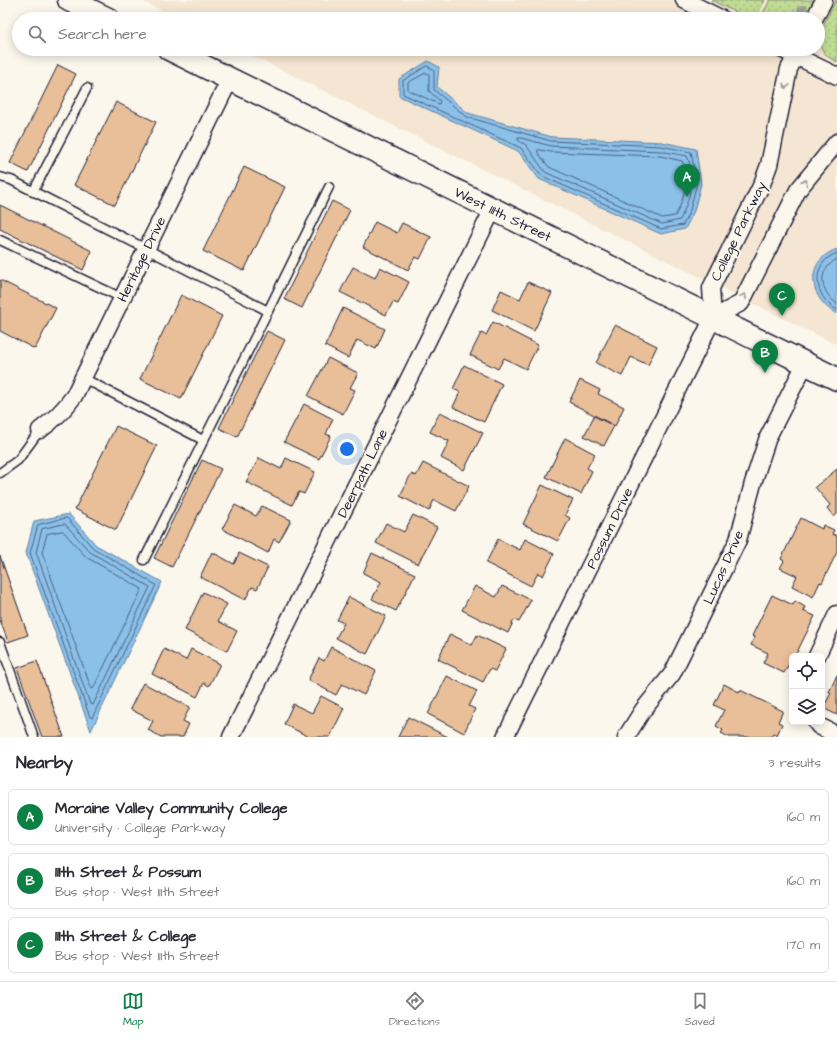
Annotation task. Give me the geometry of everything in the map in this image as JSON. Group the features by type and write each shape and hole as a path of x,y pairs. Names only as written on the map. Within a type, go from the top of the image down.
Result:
{"main road":[{"path":"69,0 94,12"},
{"name":"West 111th Street","path":"183,56 837,379"}],"street":[{"path":"684,0 708,12"},
{"path":"818,12 824,0"},
{"name":"College Parkway","path":"713,318 711,288 762,184 769,165 791,56"},
{"path":"801,56 837,76"},
{"name":"Heritage Drive","path":"40,430 65,409 74,396 230,79"},
{"path":"713,318 741,302 798,190 837,142"},
{"name":"Deerpath Lane","path":"231,737 493,209"},
{"name":"Possum Drive","path":"505,737 713,318"},
{"name":"Lucas Drive","path":"626,737 643,710 672,674 738,540 753,483 768,437 805,364"},
{"path":"818,653 837,614"},
{"path":"818,725 837,735"}],"lane":[{"path":"33,192 87,88"},
{"path":"0,177 11,180 268,311"},
{"path":"144,560 330,187"},
{"path":"0,240 122,298"},
{"path":"83,378 203,440"},
{"path":"0,473 18,460 40,430"},
{"path":"0,642 3,663 34,737"}],"shaded area":[{"path":"140,0 837,0 837,345 253,56 825,56 825,12 164,12"}],"green space":[{"path":"711,0 765,0 759,12 735,12"},
{"path":"770,0 814,0 808,12 764,12"},
{"path":"837,0 837,62 825,53 825,22"}],"water":[{"path":"428,61 439,67 437,87 468,113 552,137 662,142 696,149 701,184 694,211 685,229 661,234 539,179 518,151 399,96 399,79"},
{"path":"837,249 837,314 820,300 814,281 815,271 819,262 826,255"},
{"path":"69,514 96,545 162,582 91,731 26,553 34,521"}],"building":[{"path":"58,65 76,74 28,172 10,163"},
{"path":"116,102 156,122 115,205 74,185"},
{"path":"244,167 285,187 244,271 203,251"},
{"path":"332,201 350,210 302,308 284,299"},
{"path":"0,205 92,251 83,270 0,229"},
{"path":"375,222 397,233 402,223 431,237 420,259 415,257 408,270 363,247"},
{"path":"353,267 375,278 380,267 409,282 398,304 393,302 386,315 340,292"},
{"path":"0,280 56,308 35,349 0,331"},
{"path":"528,282 552,293 534,331 492,310 501,290 520,299"},
{"path":"181,295 222,316 181,399 140,379"},
{"path":"343,308 385,329 376,349 357,340 348,358 325,346"},
{"path":"493,322 538,345 526,369 504,358 498,369 470,355 481,333 486,335"},
{"path":"615,325 657,346 648,365 631,357 622,376 596,363"},
{"path":"267,331 285,340 237,437 219,428"},
{"path":"328,358 358,373 350,388 355,390 343,414 308,396"},
{"path":"464,365 502,384 484,422 453,407 460,392 453,389"},
{"path":"580,380 600,390 598,394 624,407 615,426 569,402"},
{"path":"304,404 333,419 326,434 331,436 319,459 284,442"},
{"path":"440,412 483,433 464,470 441,458 449,441 430,432"},
{"path":"594,416 614,426 604,446 584,436"},
{"path":"116,426 157,446 116,530 75,509"},
{"path":"565,438 595,454 587,468 592,471 581,494 546,477"},
{"path":"259,458 281,469 286,458 315,472 304,494 299,492 292,505 246,482"},
{"path":"202,460 221,469 172,567 154,558"},
{"path":"423,463 469,486 456,511 434,500 429,511 400,496 411,474 416,476"},
{"path":"837,469 837,514 834,517 827,508 830,505 815,487"},
{"path":"542,485 573,500 565,515 570,518 558,541 523,524"},
{"path":"235,505 256,516 262,506 291,520 279,542 274,539 268,553 222,529"},
{"path":"413,515 437,527 418,564 376,543 386,523 404,532"},
{"path":"801,518 822,529 823,525 834,530 832,534 837,536 837,552 822,583 820,582 813,597 792,586 797,576 780,568 784,561 781,559"},
{"path":"498,539 520,550 525,539 554,554 543,576 538,573 531,586 486,563"},
{"path":"212,552 234,564 239,553 268,567 257,589 252,587 245,600 200,577"},
{"path":"372,553 415,574 396,611 372,599 381,582 363,573"},
{"path":"0,556 28,635 8,642 0,620"},
{"path":"475,586 496,597 502,586 531,600 519,622 514,620 508,633 462,610"},
{"path":"203,592 227,604 218,621 237,631 227,651 185,630"},
{"path":"772,595 793,605 795,601 805,607 803,611 815,616 796,653 789,653 789,664 784,673 763,663 768,653 751,645 755,637 752,636"},
{"path":"349,597 386,616 367,654 336,638 344,623 337,620"},
{"path":"450,634 472,645 477,635 506,649 495,671 490,669 483,682 438,659"},
{"path":"331,647 376,671 364,695 342,684 336,695 308,680 319,658 324,661"},
{"path":"164,649 186,660 191,649 220,664 209,686 204,683 197,697 152,674"},
{"path":"37,661 64,737 42,737 17,668"},
{"path":"837,675 837,715 825,709 825,704 831,693 829,692"},
{"path":"447,676 477,691 469,706 475,709 464,733 428,714"},
{"path":"143,683 190,707 183,721 189,724 183,737 161,737 148,730 153,721 130,709"},
{"path":"724,684 739,692 740,690 783,711 778,722 782,724 777,735 773,733 771,737 729,737 721,733 723,730 716,726 724,710 714,705"},
{"path":"321,696 344,708 330,737 309,737 284,724 293,704 312,713"},
{"path":"408,717 448,737 398,737"}],"place":[{"name":"Moraine Valley Community College","path":"687,197"},
{"name":"111th Street & College","path":"782,316"},
{"name":"111th Street & Possum","path":"765,373"}]}
